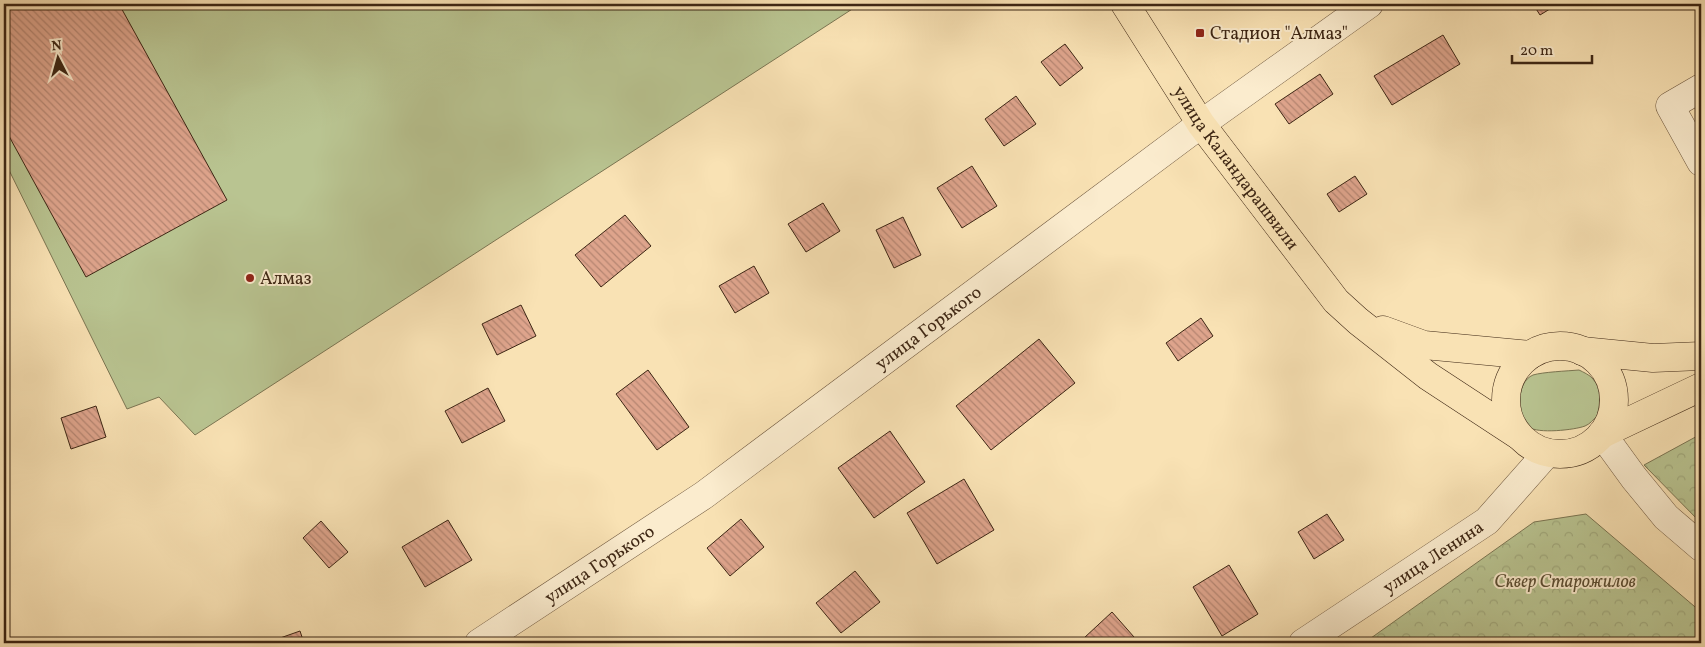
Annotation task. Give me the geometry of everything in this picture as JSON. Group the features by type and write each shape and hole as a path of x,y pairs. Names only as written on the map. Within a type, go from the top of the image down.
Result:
{"main road":[{"name":"улица Каландарашвили","path":"1125,4 1202,124 1336,301 1358,321 1428,376 1518,435"},
{"name":"улица Каландарашвили","path":"1358,321 1424,346 1530,355"},
{"path":"1582,351 1597,361 1608,376 1613,393 1612,412 1608,424 1602,434 1591,444 1577,451 1562,454 1547,453 1526,443 1518,435 1509,419 1506,401 1508,383 1517,367 1530,355 1547,348 1565,347 1582,351 1653,358 1701,356"},
{"path":"1602,434 1701,387"}],"street":[{"name":"улица Горького","path":"480,643 704,494 1202,124 1369,4"},
{"path":"1701,88 1670,106 1701,162"},
{"path":"1602,434 1634,478 1666,517 1701,547"},
{"name":"улица Ленина","path":"1303,643 1487,521 1547,453"}],"green space":[{"name":"Алмаз","path":"4,4 860,4 195,435 159,397 127,409 4,160"},
{"path":"1579,370 1592,378 1598,387 1599,402 1597,416 1587,425 1573,429 1548,431 1529,427 1520,408 1521,392 1527,379 1537,374"},
{"path":"1701,434 1701,523 1644,465"},
{"name":"Cквер Старожилов","path":"1586,514 1701,612 1701,643 1364,643 1534,522"}],"building":[{"path":"4,4 119,4 227,200 86,277 4,127"},
{"path":"1533,4 1558,4 1540,15"},
{"path":"1443,35 1460,64 1392,105 1374,76"},
{"path":"1065,44 1083,68 1060,86 1041,62"},
{"path":"1320,74 1333,94 1289,124 1275,104"},
{"path":"1016,96 1036,124 1004,146 985,119"},
{"path":"972,166 997,206 962,228 937,188"},
{"path":"1355,176 1367,194 1339,212 1327,194"},
{"path":"823,203 840,231 806,252 788,224"},
{"path":"625,215 651,246 601,287 575,255"},
{"path":"903,217 921,255 894,268 876,230"},
{"path":"754,266 769,293 735,313 719,286"},
{"path":"521,305 536,336 497,355 482,324"},
{"path":"1201,318 1213,336 1178,361 1166,343"},
{"path":"1039,339 1075,383 991,450 956,406"},
{"path":"648,370 689,427 657,450 616,394"},
{"path":"488,388 505,421 462,443 445,411"},
{"path":"96,406 106,437 71,449 61,418"},
{"path":"890,431 925,482 874,518 838,468"},
{"path":"964,479 994,530 937,564 907,513"},
{"path":"1327,514 1344,540 1314,559 1298,532"},
{"path":"741,519 764,547 730,576 707,548"},
{"path":"448,520 472,560 425,587 402,547"},
{"path":"321,521 348,552 329,568 303,538"},
{"path":"1229,565 1258,614 1222,636 1193,587"},
{"path":"855,571 880,602 841,633 816,603"},
{"path":"1112,612 1134,637 1127,643 1089,643 1084,638"},
{"path":"300,631 304,643 266,643"}],"place":[{"name":"Стадион \"Алмаз\"","path":"1200,33"},
{"name":"Алмаз","path":"250,278"}]}
